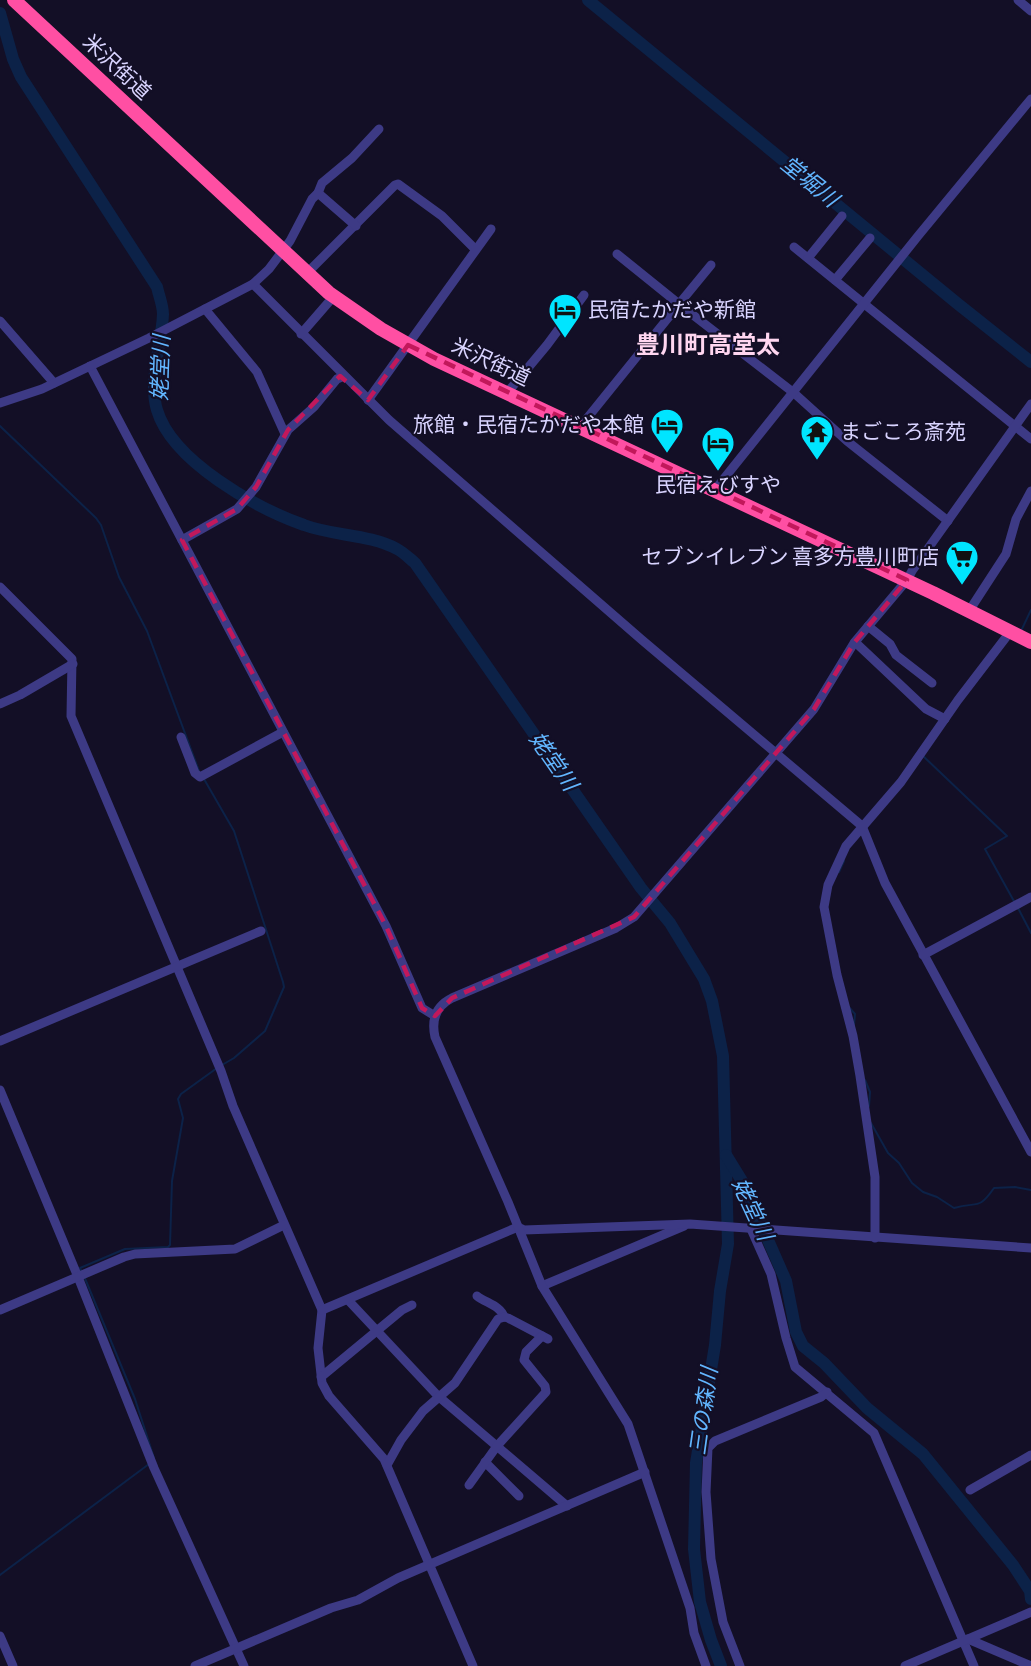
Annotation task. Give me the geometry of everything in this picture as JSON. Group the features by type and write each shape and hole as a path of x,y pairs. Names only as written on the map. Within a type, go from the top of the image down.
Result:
{"highway":[{"name":"米沢街道","path":"14,0 307,273 372,324 408,345 507,393 907,580 1031,642"}],"street":[{"path":"1018,0 1031,11"},
{"path":"714,491 1031,99"},
{"path":"0,403 54,383 149,338 253,284 284,251 322,183 352,158 379,129"},
{"path":"307,273 395,185 399,184 441,216 475,249"},
{"path":"318,193 356,226"},
{"path":"808,258 842,216"},
{"path":"368,400 491,229"},
{"path":"836,280 870,238"},
{"path":"794,247 1031,439"},
{"path":"617,254 679,307 690,311 794,393 847,441 948,521"},
{"path":"580,427 711,265"},
{"path":"253,284 389,420 633,633 862,826 885,883 1031,1152"},
{"path":"507,393 547,345 584,294"},
{"path":"301,334 334,296"},
{"path":"205,309 257,372 285,434"},
{"path":"0,321 54,383"},
{"path":"90,366 386,926 422,1008 435,1016"},
{"path":"183,540 237,509 254,490 285,434 314,407 337,379 344,376"},
{"path":"706,1666 694,1633 690,1608 628,1424 542,1286 435,1037 433,1029 435,1016 438,1008 452,998 625,924 640,910 814,709 855,642 907,580 1031,404"},
{"path":"969,611 1006,554 1016,519 1031,491"},
{"path":"0,587 72,659 71,716 221,1071 233,1106 322,1310 318,1348 321,1377 329,1396 384,1459 473,1666"},
{"path":"868,626 890,644 896,655 932,683"},
{"path":"875,1238 874,1177 853,1036 837,975 824,907 828,885 842,852 901,782 1010,632"},
{"path":"855,642 926,709 945,719"},
{"path":"0,704 73,664"},
{"path":"181,737 195,773 200,777 284,732"},
{"path":"923,955 1031,897"},
{"path":"0,1041 261,931"},
{"path":"0,1090 154,1468 243,1666"},
{"path":"542,1286 686,1225"},
{"path":"0,1310 135,1254 235,1249 284,1226"},
{"path":"322,1310 518,1227 524,1230 718,1226 1031,1248"},
{"path":"750,1229 771,1274 795,1367 874,1433 966,1640 974,1666"},
{"path":"469,1485 497,1446 546,1392 545,1386 524,1360 526,1352 545,1338 504,1317 502,1311 497,1307 477,1296"},
{"path":"348,1300 438,1396 567,1506"},
{"path":"321,1377 411,1305"},
{"path":"387,1466 401,1440 423,1411 455,1383 496,1321 504,1317"},
{"path":"740,1666 723,1622 711,1559 707,1499 708,1448 715,1441 821,1397 826,1392"},
{"path":"970,1490 1031,1455"},
{"path":"485,1462 519,1496"},
{"path":"195,1666 331,1608 358,1599 398,1578 645,1473"},
{"path":"905,1666 1026,1614"},
{"path":"0,1636 13,1666"},
{"path":"966,1640 1030,1665"}],"highlighted area":[{"path":"408,345 907,580 854,643 814,709 634,917 452,998 435,1016 422,1008 386,926 182,540 237,509 256,487 288,430 340,376 368,400"}],"waterway":[{"name":"堂堀川","path":"588,0 1031,362"},
{"name":"姥堂川","path":"0,13 13,59 21,77 157,287 163,314 154,387 157,410 166,429 197,464 240,495 315,529 386,544 399,550 415,563 641,888 670,923 704,979 712,1001 723,1056 728,1244 696,1463 694,1549 700,1602 721,1666"},
{"path":"0,426 101,525 119,577 147,631 199,771"},
{"path":"1021,631 1031,610"},
{"path":"922,755 1007,836 985,849 1015,903"},
{"path":"204,779 234,831 284,987 265,1031 234,1058 222,1065"},
{"path":"839,872 844,861"},
{"path":"1018,908 1031,933"},
{"path":"848,1006 855,1014 854,1025"},
{"path":"81,1270 80,1268 125,1249 168,1247 170,1245 172,1181 183,1118 178,1099 181,1094 217,1068"},
{"path":"865,1080 870,1092 869,1106"},
{"path":"871,1123 888,1153 899,1163 912,1183 923,1192 937,1197 954,1208 981,1203 994,1188 1015,1187 1031,1190"},
{"name":"姥堂川","path":"726,1155 742,1181 786,1281 796,1332 803,1346 824,1363 867,1408 923,1454 1013,1565 1030,1591 1031,1599"},
{"path":"84,1276 135,1399 154,1458"},
{"path":"0,1575 149,1464"}],"place":[{"name":"民宿たかだや新館","path":"565,339"},
{"name":"旅館・民宿たかだや本館","path":"667,454"},
{"name":"まごころ斎苑","path":"817,461"},
{"name":"民宿えびすや","path":"718,472"},
{"name":"セブンイレブン 喜多方豊川町店","path":"962,586"}],"district":[{"name":"豊川町高堂太","path":"708,345"}],"water label":[{"name":"三の森川","path":"703,1411"}]}
